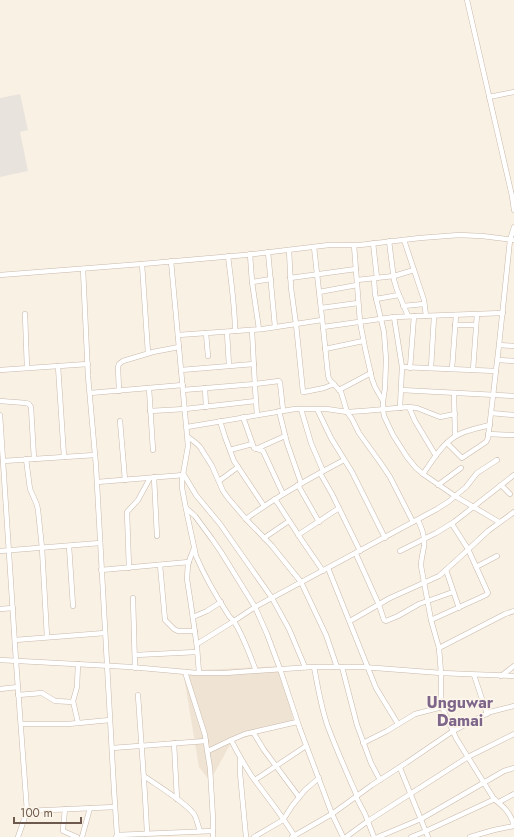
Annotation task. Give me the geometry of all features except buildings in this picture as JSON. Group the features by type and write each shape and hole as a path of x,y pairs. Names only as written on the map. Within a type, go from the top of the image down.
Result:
{"street":[{"path":"467,0 514,210"},
{"path":"489,97 514,92"},
{"path":"508,181 514,179"},
{"path":"447,443 460,458 462,458 486,442 488,438 514,227"},
{"path":"0,275 142,264 329,245 354,245 459,235 512,240"},
{"path":"404,240 424,304 426,316"},
{"path":"389,241 394,276 399,295 408,316"},
{"path":"373,243 376,299 384,332 386,359 383,410 387,424 406,457 416,468 438,485 499,522"},
{"path":"354,245 358,303 363,341 375,387 383,401"},
{"path":"314,247 329,379 340,390 347,412 359,433 390,477 415,521 423,531 424,546 421,562 431,620 439,648 442,707 453,732 468,757 497,801 513,818 514,826 472,837"},
{"path":"288,250 302,392 324,388 334,384"},
{"path":"268,252 275,327"},
{"path":"250,254 252,282 259,329"},
{"path":"228,256 235,313 235,331"},
{"path":"171,261 188,437 182,488 194,548 198,562 221,602 234,621 256,671"},
{"path":"142,264 148,353"},
{"path":"83,268 117,836 147,834 176,835 200,831 213,831"},
{"path":"290,278 356,269"},
{"path":"319,292 375,278 394,276 414,270"},
{"path":"252,282 271,279"},
{"path":"376,299 399,295"},
{"path":"321,308 358,303"},
{"path":"403,306 424,304"},
{"path":"323,327 381,318 503,313"},
{"path":"25,314 27,368"},
{"path":"473,370 477,314"},
{"path":"452,369 456,315"},
{"path":"410,368 414,316"},
{"path":"431,368 434,316"},
{"path":"394,317 402,367 400,408"},
{"path":"178,335 252,330 322,320"},
{"path":"455,325 476,325"},
{"path":"252,330 257,415"},
{"path":"228,332 229,366"},
{"path":"206,333 208,356"},
{"path":"325,349 363,341"},
{"path":"499,345 514,346"},
{"path":"119,390 118,367 123,361 148,353 179,347"},
{"path":"498,360 514,361"},
{"path":"0,370 88,364"},
{"path":"181,370 254,364"},
{"path":"58,366 64,457"},
{"path":"402,367 496,371"},
{"path":"340,390 371,373"},
{"path":"90,393 149,388 205,388 280,381 281,411 285,436 300,484 319,522"},
{"path":"149,388 153,450"},
{"path":"205,388 206,407"},
{"path":"401,390 514,396"},
{"path":"454,393 456,436"},
{"path":"0,401 26,403 31,407 34,459"},
{"path":"150,412 256,401"},
{"path":"187,427 301,409 347,412 409,407 417,408 440,417 455,414"},
{"path":"409,407 415,421 436,456"},
{"path":"301,409 321,472 339,508 384,620 388,621 428,600 454,592"},
{"path":"317,409 331,438 352,472 385,538"},
{"path":"491,413 514,415"},
{"path":"0,415 3,461 2,490 9,550 27,811 18,837"},
{"path":"243,417 254,448 263,451 283,494"},
{"path":"120,421 125,480"},
{"path":"220,421 230,450 238,467 264,506"},
{"path":"423,474 447,443 456,436 469,430 490,425"},
{"path":"488,434 513,435"},
{"path":"255,449 285,436"},
{"path":"188,437 200,447 212,466 223,491 228,498 272,546 301,582 326,635 337,667"},
{"path":"230,450 252,444"},
{"path":"3,461 95,455"},
{"path":"26,459 30,489 37,505 42,548 47,637"},
{"path":"246,519 283,494 344,460"},
{"path":"197,644 254,607 437,510 468,484 477,473 497,460"},
{"path":"219,481 238,467"},
{"path":"438,485 461,468"},
{"path":"97,482 184,475"},
{"path":"184,475 196,495 220,524 272,598 289,629 304,667"},
{"path":"400,551 424,540 452,524 514,475"},
{"path":"152,477 157,536"},
{"path":"129,568 127,512 138,500 152,477"},
{"path":"501,485 510,494"},
{"path":"275,499 323,570"},
{"path":"186,508 195,516 217,546 254,607 267,634 297,722 332,814 343,837"},
{"path":"298,535 339,508"},
{"path":"350,621 396,595 439,576 488,531 514,512"},
{"path":"264,538 289,521"},
{"path":"431,620 488,594 488,591 468,549 452,524"},
{"path":"0,551 100,544"},
{"path":"69,546 74,606"},
{"path":"194,548 189,562 187,579 197,644 199,673"},
{"path":"476,567 497,556"},
{"path":"102,570 189,562"},
{"path":"160,565 165,620 174,629 195,631"},
{"path":"328,568 369,667 376,688 398,724"},
{"path":"446,570 459,608"},
{"path":"133,598 136,668"},
{"path":"193,617 207,611 221,602"},
{"path":"0,609 13,608"},
{"path":"439,648 505,614 514,611"},
{"path":"15,640 105,633"},
{"path":"135,655 198,652"},
{"path":"0,660 199,673 225,673 304,667 369,667 441,673 514,676"},
{"path":"78,664 77,687 73,702 78,723"},
{"path":"501,676 514,666"},
{"path":"314,667 328,726 356,797 365,814 374,837"},
{"path":"342,667 363,743 380,780"},
{"path":"185,672 208,751 213,837"},
{"path":"474,675 487,714"},
{"path":"0,689 18,688"},
{"path":"18,695 42,693 55,701 73,702"},
{"path":"138,695 147,834"},
{"path":"231,740 240,758 294,837 332,814 380,780 453,732 494,711 514,706"},
{"path":"363,743 387,731 415,714 442,707"},
{"path":"21,724 78,723 110,720"},
{"path":"208,751 253,732 297,722"},
{"path":"253,732 264,750 299,797"},
{"path":"346,837 368,821 468,757 514,734"},
{"path":"112,748 206,741"},
{"path":"174,743 177,799"},
{"path":"255,780 306,746"},
{"path":"240,758 246,837"},
{"path":"400,768 428,837"},
{"path":"378,837 421,819 504,771 514,768"},
{"path":"144,776 191,810 195,815 200,831"},
{"path":"254,837 283,820 305,790 319,778"},
{"path":"411,837 514,794"},
{"path":"27,811 115,807"},
{"path":"82,837 90,808"},
{"path":"65,809 63,829 64,831 77,837"}],"shaded area":[{"path":"20,94 28,130 20,132 28,171 0,177 0,98"},
{"path":"281,666 294,724 232,741 210,781 199,767 183,671"}],"district":[{"name":"Unguwar Damai","path":"460,711"}]}
